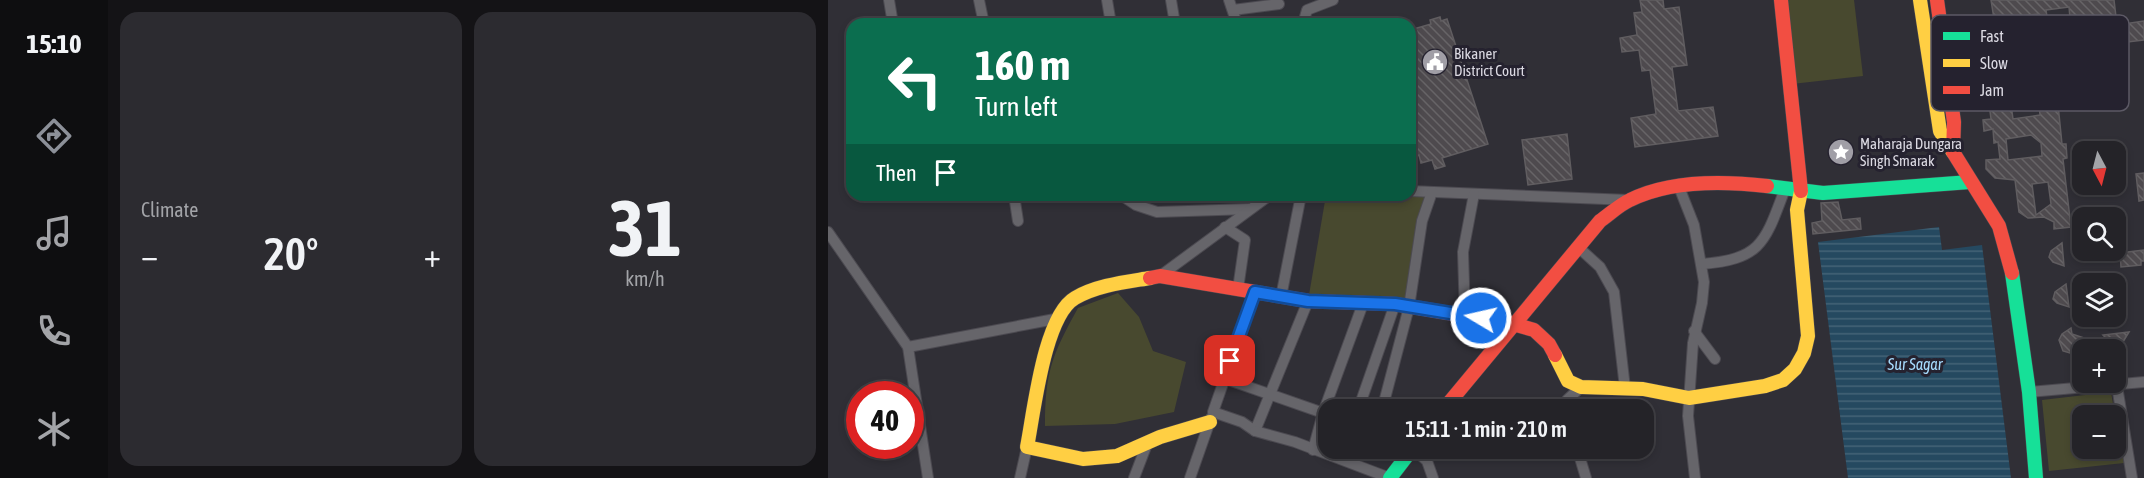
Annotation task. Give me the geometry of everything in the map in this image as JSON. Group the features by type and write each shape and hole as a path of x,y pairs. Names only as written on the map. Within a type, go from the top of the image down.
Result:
{"street":[{"path":"889,0 892,18"},
{"path":"979,0 983,18"},
{"path":"1107,0 1110,18"},
{"path":"1171,0 1174,18"},
{"path":"1305,18 1307,10 1333,0"},
{"path":"1020,478 1028,447 1040,377 1055,319 1074,298 1112,284 1160,276 1308,301 1395,304 1513,324 1542,336 1549,344 1568,381 1581,387 1625,388 1689,398 1765,386 1783,380 1795,369 1804,353 1809,320 1797,210 1801,192 1781,0"},
{"path":"1920,0 1931,72"},
{"path":"1937,0 1939,15"},
{"path":"1231,5 1280,4"},
{"path":"1937,111 1940,131 1999,226 2006,242 2029,392 2036,478"},
{"path":"1952,111 1953,152"},
{"path":"1452,399 1600,221 1629,200 1658,190 1735,182 1823,194 1970,182"},
{"path":"1679,187 1694,225 1702,264 1704,291 1694,331 1688,416 1695,478"},
{"path":"1702,264 1731,262 1753,250 1770,228 1785,189"},
{"path":"1416,191 1629,200"},
{"path":"1385,399 1409,307 1422,220 1432,192"},
{"path":"1465,316 1463,252 1474,194"},
{"path":"1015,201 1018,221"},
{"path":"1130,201 1157,212 1250,209"},
{"path":"1160,276 1261,201"},
{"path":"1281,297 1301,201"},
{"path":"1225,227 1245,240 1238,289"},
{"path":"828,232 908,347 928,478"},
{"path":"1578,247 1600,267 1614,292 1625,388"},
{"path":"1190,478 1223,378 1255,292"},
{"path":"1255,431 1308,301"},
{"path":"1331,399 1364,302"},
{"path":"1362,399 1395,304"},
{"path":"908,347 1055,319"},
{"path":"1694,331 1715,359"},
{"path":"1223,378 1318,411"},
{"path":"2126,385 2144,382"},
{"path":"1568,399 1581,387"},
{"path":"2029,392 2072,389"},
{"path":"2118,393 2132,478"},
{"path":"1028,447 1083,459 1117,456 1211,417 1242,422 1255,431 1318,451"},
{"path":"1313,450 1318,436"},
{"path":"1134,478 1146,444"},
{"path":"1354,459 1390,478 1405,459"},
{"path":"1425,459 1432,478"},
{"path":"1580,459 1586,478"}],"green space":[{"path":"1782,0 1854,0 1863,76 1792,84"},
{"path":"1416,192 1432,192 1409,307 1308,301 1325,201 1416,201"},
{"path":"1118,293 1139,317 1153,351 1186,362 1174,412 1115,424 1045,426 1046,391 1052,364 1078,308"},
{"path":"2111,393 2113,405 2072,405 2072,459 2123,459 2124,463 2049,471 2042,400"}],"water":[{"name":"Sur Sagar","path":"1939,227 1942,250 1982,245 2011,478 1848,478 1818,242"}],"building":[{"path":"1640,0 1663,0 1664,9 1679,7 1687,65 1672,67 1678,111 1713,107 1718,136 1635,147 1631,118 1656,114 1650,70 1642,71 1639,50 1622,52 1620,38 1637,35 1634,13 1642,12"},
{"path":"1991,0 2114,0 2116,15 2070,15 2069,7 2046,10 2047,15 1993,15"},
{"name":"Bikaner District Court","path":"1440,17 1441,21 1447,19 1488,144 1442,158 1445,166 1435,169 1432,160 1421,163 1419,155 1416,156 1416,28 1431,24 1430,20"},
{"path":"2144,21 2144,40 2129,42 2129,23"},
{"path":"1990,111 2012,111 2013,119 2040,115 2040,111 2059,111 2062,144 2066,144 2067,158 2063,159 2071,227 2054,229 2054,222 2044,217 2028,218 2019,212 2015,180 1995,178 1986,169 1986,160 2000,159 1998,142 1994,143 1993,129 1984,131 1983,120 1991,119","holes":["2031,135 2041,143 2042,156 2008,160 2006,139","2048,182 2051,204 2036,215 2032,184"]},
{"path":"1567,134 1572,179 1528,185 1522,140"},
{"path":"2144,173 2144,200 2139,201 2136,174"},
{"path":"1838,202 1842,220 1860,218 1861,229 1813,234 1812,223 1822,221 1821,203"},
{"path":"2062,243 2064,266 2053,262 2049,257 2051,251"},
{"path":"2144,250 2144,261 2141,261 2141,265 2121,267 2121,261 2126,261 2126,252"},
{"path":"2066,284 2069,307 2053,299 2055,292"},
{"path":"2071,328 2072,334 2084,338 2072,339 2072,352 2070,353 2063,351 2059,340 2062,334"},
{"path":"2129,332 2125,339 2107,339 2103,335"}],"traffic: fast":[{"path":"1767,186 1823,193 1970,182"},
{"path":"2012,273 2029,392 2036,478"},
{"path":"1390,478 1405,459"}],"traffic: slow":[{"path":"1920,0 1931,72"},
{"path":"1937,111 1940,131 1953,152"},
{"path":"1555,355 1568,381 1581,387 1643,389 1689,398 1765,386 1783,380 1795,369 1804,353 1808,336 1797,210 1801,191"},
{"path":"1150,278 1093,290 1075,298 1064,308 1055,324 1042,366 1027,447 1083,459 1117,456 1160,437 1210,422"}],"traffic: jam":[{"path":"1781,0 1801,191"},
{"path":"1937,0 1939,15"},
{"path":"1952,111 1953,152 1999,226 2012,273"},
{"path":"1452,399 1600,221 1618,207 1646,193 1680,185 1733,183 1767,186"},
{"path":"1150,278 1160,276 1308,301 1395,304 1513,324 1534,330 1549,344 1555,355"}],"place":[{"name":"Bikaner District Court","path":"1435,62"},
{"name":"Maharaja Dungara Singh Smarak","path":"1841,152"}],"route":[{"path":"1230,361 1255,292 1308,301 1395,304 1481,318"}]}
